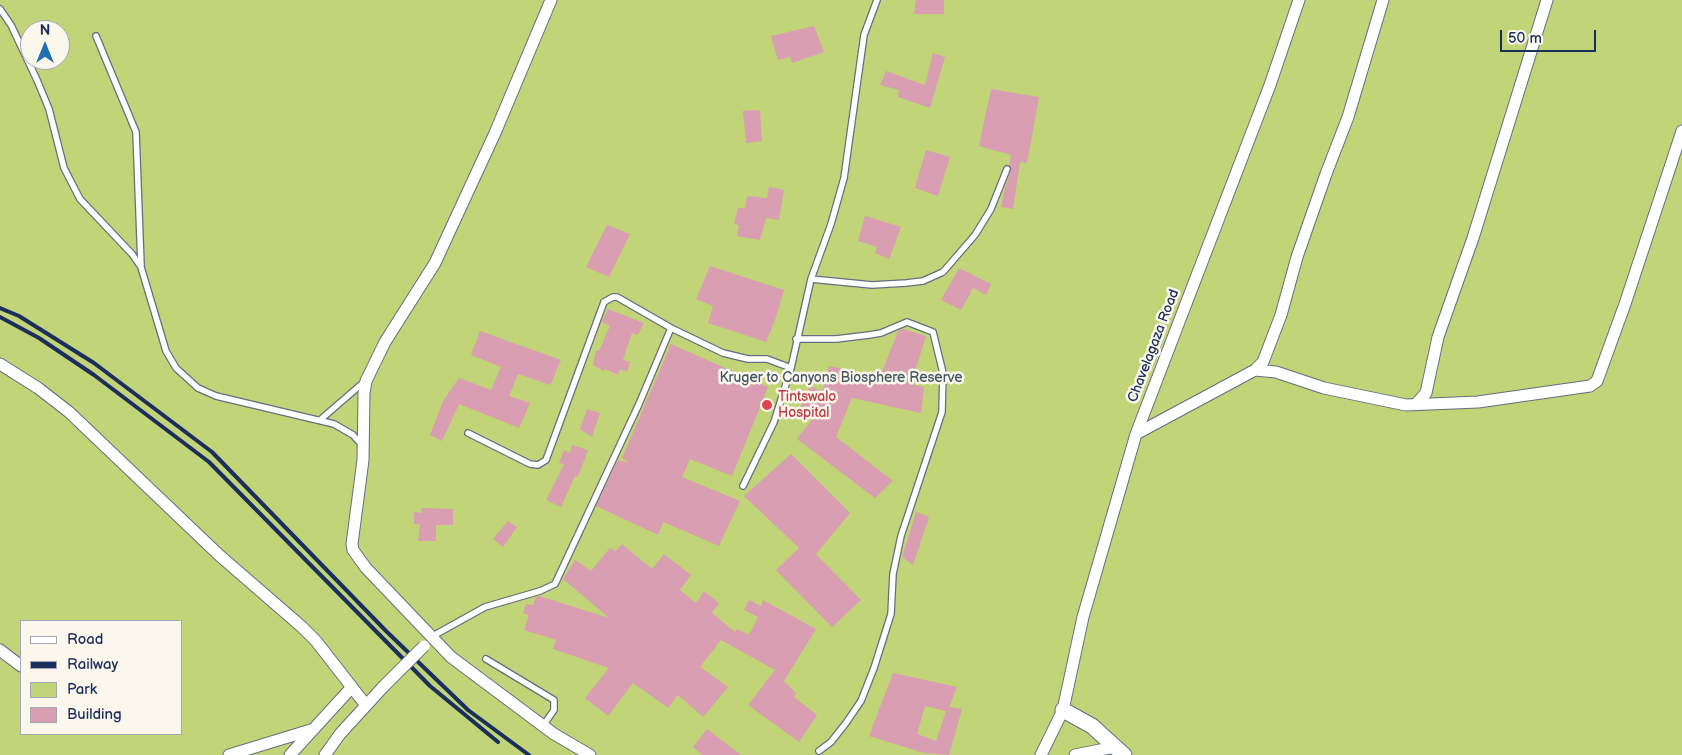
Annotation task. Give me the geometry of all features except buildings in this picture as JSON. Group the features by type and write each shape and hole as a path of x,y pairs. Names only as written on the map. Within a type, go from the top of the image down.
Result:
{"street":[{"path":"551,0 495,133 435,264 385,342 366,381 364,393 364,446 352,536 353,550 427,642 543,726 590,755"},
{"name":"Chavelagaza Road","path":"1041,755 1063,710 1083,617 1136,434 1270,85 1299,0"},
{"path":"1136,434 1255,370 1267,354 1281,315 1297,257 1348,117 1383,0"},
{"path":"1416,404 1426,393 1438,337 1473,238 1547,0"},
{"path":"1255,370 1276,372 1324,388 1398,404 1478,402 1585,388 1595,384 1654,222 1682,131"},
{"path":"0,364 38,388 93,434 133,476 180,516 219,556 302,627 365,704"},
{"path":"325,755 365,704 427,642"},
{"path":"0,650 20,665"},
{"path":"290,755 352,688"},
{"path":"1063,710 1092,726 1120,751"},
{"path":"229,755 316,729"},
{"path":"1075,755 1120,751"}],"lane":[{"path":"743,486 774,422 791,368 796,339 804,318 811,279 831,224 844,178 864,35 877,0"},
{"path":"0,9 10,25 46,102 64,168 80,199 132,254 141,267"},
{"path":"96,36 136,132 141,267 166,351 184,377 198,388 232,401 320,420 346,430 364,446"},
{"path":"811,279 872,284 906,283 923,281 943,272 975,235 990,209 1007,169"},
{"path":"468,433 530,464 542,463 546,460 604,302 609,298 617,297 670,328 723,353 748,359 767,359 791,368"},
{"path":"796,339 836,340 869,335 881,333 907,322 933,332 943,373 942,412 901,536 893,574 891,614 874,668 861,701 846,724 831,742 819,751"},
{"path":"427,642 485,607 540,591 555,584 639,404 670,328"},
{"path":"320,420 366,381"},
{"path":"486,659 554,700 554,710 543,726"}],"green space":[{"name":"Kruger to Canyons Biosphere Reserve","path":"0,0 1682,0 1682,755 0,755"}],"railway":[{"path":"0,308 19,316 94,363 212,452 386,631 468,710 529,755"},
{"path":"0,317 39,338 94,375 209,462 430,686 498,742"}],"place":[{"name":"Tintswalo Hospital","path":"767,405"}]}
